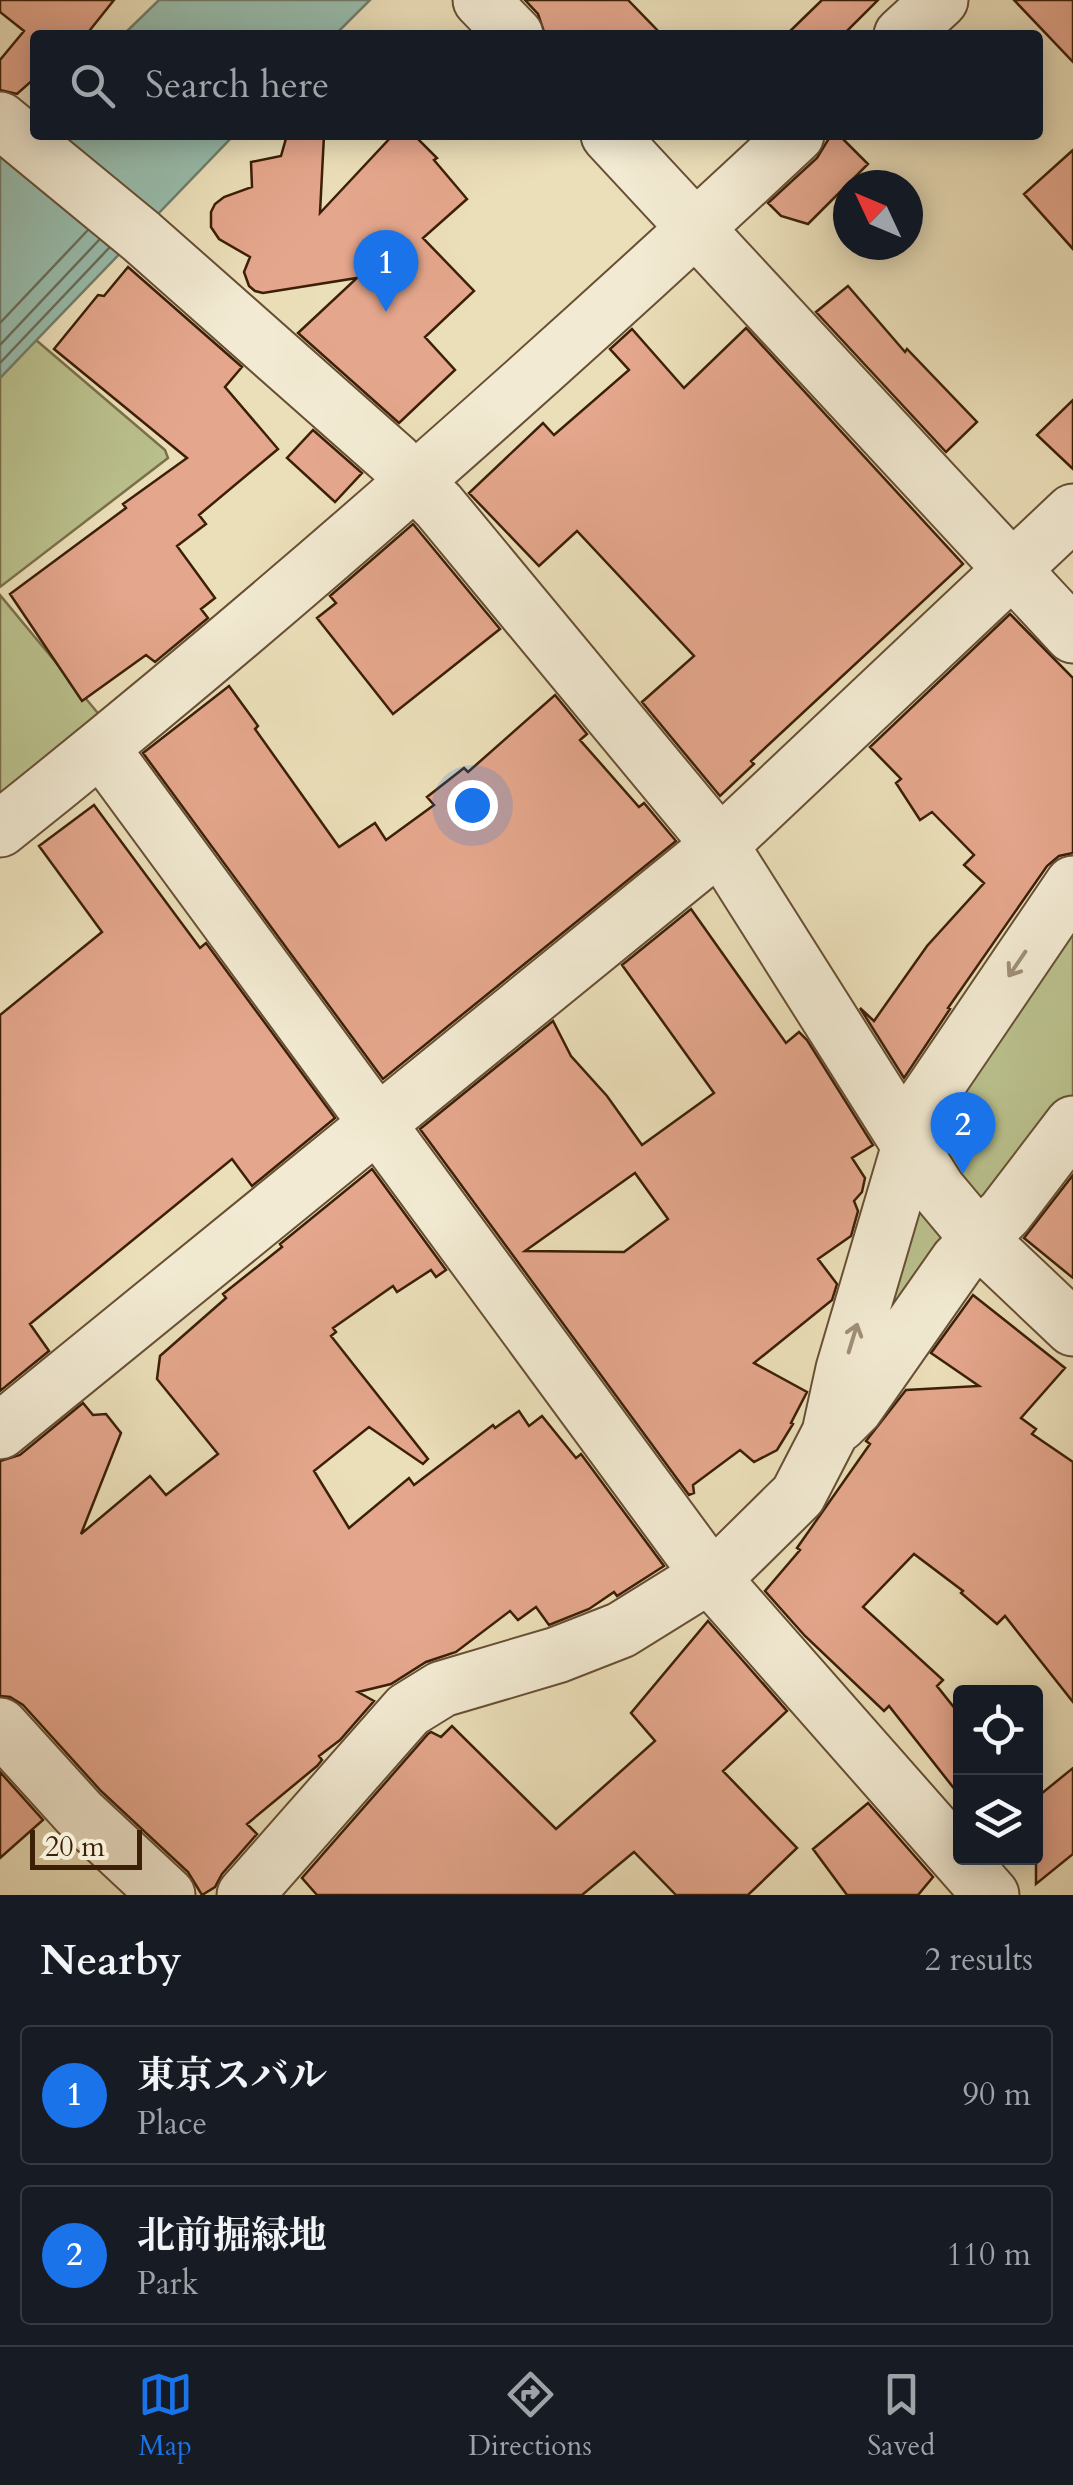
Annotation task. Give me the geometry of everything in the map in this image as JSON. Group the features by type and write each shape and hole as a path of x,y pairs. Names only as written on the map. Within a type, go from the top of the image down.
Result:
{"street":[{"path":"482,0 509,30"},
{"path":"907,30 940,0"},
{"path":"7,126 141,236 378,446 439,506 720,846 938,1190 979,1240 1073,1328"},
{"path":"614,140 1073,635"},
{"path":"0,829 415,482 791,140"},
{"path":"0,1432 720,846 1073,512"},
{"path":"101,748 710,1576 991,1895"},
{"path":"245,1895 392,1725 416,1704 463,1681 557,1655 621,1630 728,1563 798,1495 830,1433 844,1368 921,1108 1073,884"},
{"path":"830,1433 855,1408 958,1261 1005,1212 1073,1124"},
{"path":"0,1726 79,1813 167,1895"}],"green space":[{"path":"36,340 165,450 168,458 0,587 0,378"},
{"path":"0,595 116,735 0,816"},
{"path":"1073,899 1073,1096 997,1203 848,1364 917,1144"}],"water":[{"path":"159,0 370,0 340,30 128,30"},
{"path":"30,138 229,140 0,378 0,154"}],"building":[{"path":"0,0 114,0 90,30 30,30 30,82 17,94 0,90 0,60 24,31 0,12"},
{"path":"525,0 628,0 657,30 543,30 538,14"},
{"path":"822,0 878,0 848,30 791,30"},
{"path":"1014,0 1073,0 1073,62 1043,30"},
{"path":"286,140 324,140 320,213 388,140 419,140 467,199 423,238 474,291 425,337 455,370 399,423 298,333 357,278 255,291 244,272 250,257 219,239 211,227 215,204 252,187 251,162 281,156"},
{"path":"828,140 844,140 868,164 862,170 833,170 833,199 808,224 781,216 768,203 817,158"},
{"path":"1073,150 1073,249 1024,194"},
{"path":"128,267 242,367 225,387 278,449 199,515 206,524 177,546 215,598 201,609 208,618 155,662 146,655 82,701 10,594 187,458 54,349 98,295 104,296"},
{"path":"848,286 905,352 907,349 977,422 946,452 816,312"},
{"path":"746,328 963,564 751,761 754,764 720,796 642,702 694,656 577,531 539,566 469,493 543,423 554,435 629,370 610,349 632,329 684,388"},
{"path":"1073,400 1073,469 1037,435"},
{"path":"313,430 362,473 335,502 287,458"},
{"path":"413,524 500,629 393,714 317,618 336,603 330,596"},
{"path":"1010,614 1073,678 1073,853 1059,856 1047,866 904,1078 860,1008 874,1021 927,946 984,883 964,865 974,855 932,812 920,820 896,783 901,779 870,747"},
{"path":"229,686 339,847 375,823 386,840 434,805 427,797 464,768 468,772 555,695 587,734 580,740 639,807 644,803 676,841 383,1079 143,753"},
{"path":"94,805 200,948 206,943 335,1118 252,1186 232,1159 30,1324 49,1351 0,1391 0,1015 102,932 39,846"},
{"path":"691,909 786,1043 799,1032 807,1040 873,1145 852,1158 865,1178 862,1192 854,1201 858,1211 851,1236 818,1259 837,1284 832,1300 754,1363 807,1392 793,1424 777,1450 754,1462 740,1450 693,1485 694,1493 689,1495 420,1129 553,1021 571,1056 607,1096 642,1145 714,1093 622,965","holes":["635,1173 668,1219 624,1252 525,1251"]},
{"path":"372,1169 446,1270 436,1277 431,1270 397,1292 393,1286 333,1328 336,1332 331,1336 428,1459 423,1464 369,1427 314,1471 349,1528 409,1478 414,1485 493,1425 495,1428 519,1411 529,1426 542,1416 576,1458 581,1454 664,1566 617,1596 614,1592 589,1609 549,1625 536,1607 518,1620 510,1611 456,1652 426,1662 391,1684 358,1692 374,1701 340,1740 319,1756 322,1760 317,1766 247,1824 257,1834 215,1887 202,1895 188,1872 101,1791 23,1705 0,1696 0,1461 20,1455 83,1403 93,1415 106,1414 121,1433 81,1534 150,1476 166,1495 218,1454 157,1379 160,1356 226,1298 223,1294"},
{"path":"1073,1175 1073,1278 1024,1238"},
{"path":"973,1295 1065,1368 1021,1418 1036,1429 1032,1434 1073,1462 1073,1702 1005,1616 997,1624 963,1591 914,1554 863,1607 943,1680 937,1686 953,1706 953,1787 889,1706 884,1711 805,1636 765,1591 800,1550 797,1548 870,1444 866,1441 906,1390 979,1386 931,1353"},
{"path":"708,1621 787,1711 723,1771 797,1848 748,1895 676,1895 634,1852 582,1895 317,1895 302,1878 428,1734 441,1737 452,1726 556,1829 655,1741 631,1713"},
{"path":"1073,1768 1073,1854 1036,1884 1036,1865 1043,1865 1043,1792"},
{"path":"0,1772 43,1820 0,1858"},
{"path":"868,1803 933,1877 918,1895 847,1895 813,1849"}],"place":[{"name":"東京スバル","path":"386,312"},
{"name":"北前掘緑地","path":"963,1174"}]}
